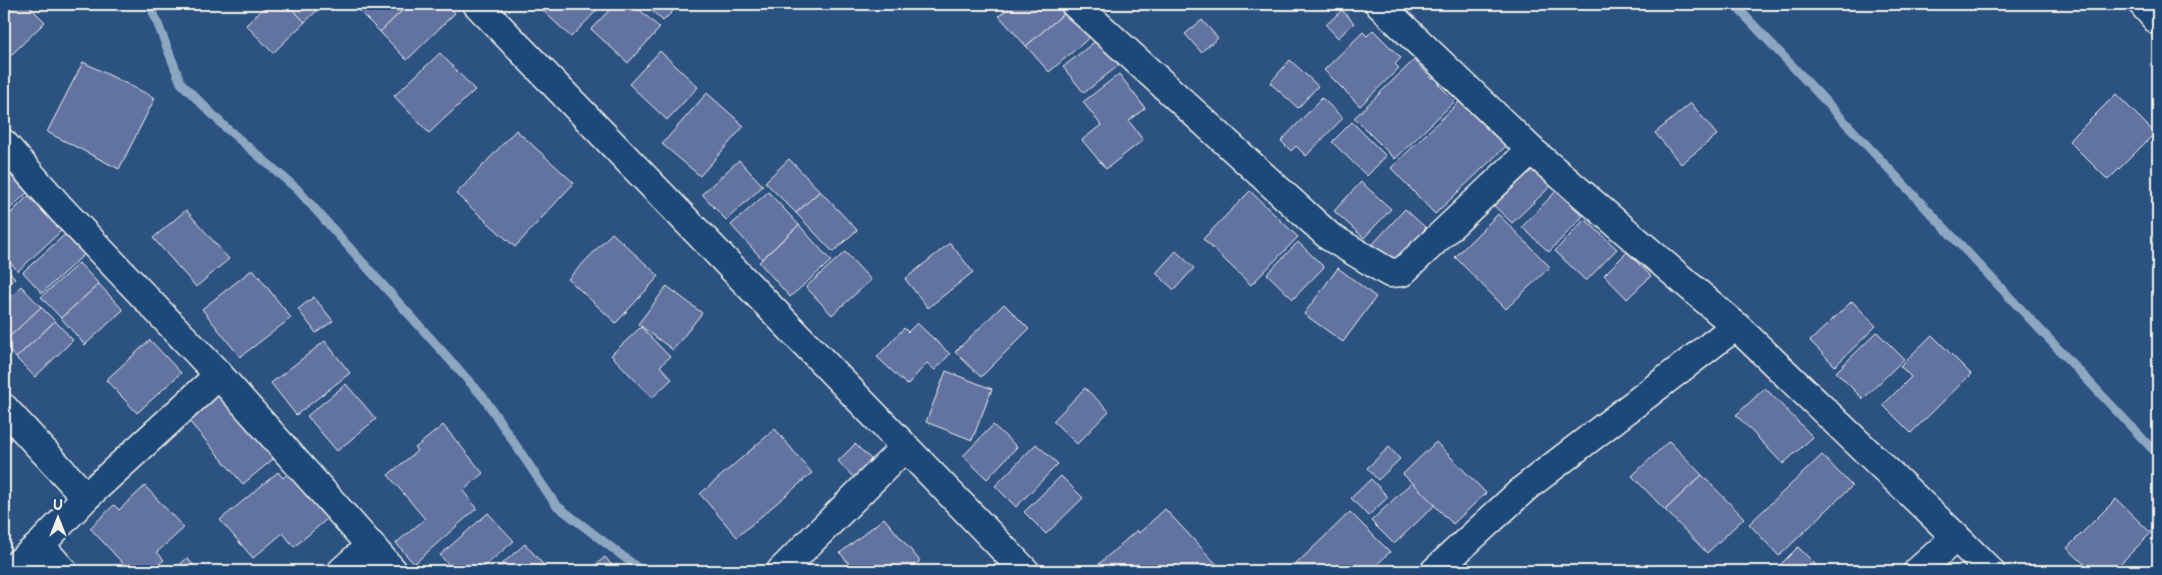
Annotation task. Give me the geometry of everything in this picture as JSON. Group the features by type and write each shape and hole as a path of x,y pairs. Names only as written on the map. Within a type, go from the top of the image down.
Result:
{"street":[{"path":"1075,4 1330,237 1390,273 1402,272 1531,150"},
{"path":"1379,4 1531,150 1736,326 1990,571"},
{"path":"2143,4 2158,22"},
{"path":"484,6 1025,571"},
{"path":"4,144 61,209 219,375 393,571"},
{"path":"1435,571 1524,488 1736,326"},
{"path":"9,571 40,545 86,497 219,375"},
{"path":"4,408 86,497"},
{"path":"781,571 905,447"},
{"path":"1918,571 1956,537"},
{"path":"40,545 63,571"},
{"path":"342,571 371,545"}],"building":[{"path":"13,4 27,4 45,22 4,62 4,13"},
{"path":"268,4 287,4 305,22 273,53 246,25"},
{"path":"287,4 324,4 305,22"},
{"path":"365,4 409,4 380,32 358,10"},
{"path":"409,4 447,4 455,13 407,60 380,32"},
{"path":"536,4 603,4 571,37"},
{"path":"615,4 633,4 660,28 628,63 591,29"},
{"path":"645,4 680,4 663,21"},
{"path":"1013,4 1061,4 1067,11 1026,46 999,16"},
{"path":"1342,10 1354,23 1338,38 1326,25"},
{"path":"1067,11 1090,37 1049,72 1026,46"},
{"path":"1202,20 1218,38 1201,52 1185,34"},
{"path":"1373,30 1401,58 1395,64 1399,68 1360,106 1324,70 1363,32 1367,36"},
{"path":"1098,39 1119,65 1084,93 1063,67"},
{"path":"660,51 698,87 667,120 629,84"},
{"path":"440,53 475,90 429,133 394,96"},
{"path":"1290,60 1318,86 1298,108 1270,83"},
{"path":"1414,60 1455,101 1395,159 1354,118"},
{"path":"83,62 155,98 119,169 47,132"},
{"path":"1119,74 1145,108 1129,121 1143,140 1106,169 1082,140 1101,125 1083,102"},
{"path":"707,93 744,126 700,176 662,144"},
{"path":"2116,94 2155,133 2108,180 2069,141"},
{"path":"1322,98 1343,118 1306,156 1296,146 1291,151 1281,141"},
{"path":"1461,100 1506,146 1435,214 1391,168"},
{"path":"1691,103 1717,135 1681,164 1655,133"},
{"path":"1352,122 1386,156 1367,176 1332,142"},
{"path":"516,130 574,183 515,247 456,194"},
{"path":"1527,155 1554,183 1512,223 1484,196"},
{"path":"789,159 820,191 796,213 765,182"},
{"path":"739,160 763,186 726,220 702,194"},
{"path":"4,168 27,193 4,214"},
{"path":"1361,182 1391,209 1364,238 1334,211"},
{"path":"820,191 857,230 833,252 796,213"},
{"path":"1250,191 1298,237 1251,285 1203,239"},
{"path":"1556,191 1583,216 1549,252 1522,227"},
{"path":"768,192 799,225 762,259 731,225"},
{"path":"28,196 61,231 18,271 4,256 4,220"},
{"path":"1405,209 1426,228 1393,265 1372,245"},
{"path":"186,210 229,259 196,287 153,238"},
{"path":"1498,214 1550,267 1506,309 1455,257"},
{"path":"1585,219 1617,249 1586,281 1555,251"},
{"path":"799,225 831,261 790,297 759,262"},
{"path":"70,230 89,250 42,293 23,272"},
{"path":"612,233 659,276 616,323 568,279"},
{"path":"1298,242 1324,267 1293,299 1267,274"},
{"path":"950,243 973,272 928,308 905,279"},
{"path":"1176,251 1194,268 1174,290 1156,273"},
{"path":"845,252 871,280 832,315 806,287"},
{"path":"1627,252 1651,276 1627,299 1604,275"},
{"path":"79,263 99,284 61,318 41,297"},
{"path":"4,266 15,278 4,288"},
{"path":"1338,268 1376,297 1343,342 1304,314"},
{"path":"253,269 291,318 240,357 202,309"},
{"path":"99,284 123,310 85,345 61,318"},
{"path":"21,286 41,307 4,342 4,303"},
{"path":"667,286 702,313 673,350 638,324"},
{"path":"314,297 333,321 316,333 298,309"},
{"path":"1852,301 1876,326 1835,366 1810,341"},
{"path":"1004,304 1029,329 981,377 955,352"},
{"path":"41,307 55,321 16,358 4,345 4,342"},
{"path":"55,321 73,340 35,377 16,358"},
{"path":"917,323 950,354 935,370 927,363 907,385 877,357 904,328 908,332"},
{"path":"641,327 670,357 660,366 672,379 652,398 611,355"},
{"path":"1877,332 1904,359 1863,399 1836,372"},
{"path":"1932,335 1971,374 1911,433 1883,405 1911,377 1900,366"},
{"path":"150,340 181,373 137,413 106,380"},
{"path":"325,341 350,373 296,415 271,383"},
{"path":"946,371 992,389 972,440 926,422"},
{"path":"346,384 376,419 337,451 307,416"},
{"path":"1085,388 1109,411 1077,444 1053,421"},
{"path":"1765,388 1813,437 1783,464 1736,415"},
{"path":"223,391 278,455 243,484 188,420"},
{"path":"443,425 483,473 463,491 477,508 414,564 396,543 425,519 388,475 417,451 415,448"},
{"path":"993,425 1017,447 987,479 963,456"},
{"path":"775,429 812,473 737,537 700,494"},
{"path":"1669,441 1702,475 1665,510 1632,476"},
{"path":"1436,442 1486,493 1453,524 1403,474"},
{"path":"855,444 874,462 856,480 838,461"},
{"path":"1036,444 1058,464 1016,507 995,486"},
{"path":"1389,447 1400,459 1378,480 1367,468"},
{"path":"1822,455 1852,486 1779,556 1749,524"},
{"path":"296,467 334,513 294,547 283,533 253,558 220,520 278,472 283,478"},
{"path":"1702,475 1744,518 1707,553 1665,510"},
{"path":"1061,476 1083,498 1046,534 1024,512"},
{"path":"1371,479 1388,497 1368,516 1351,498"},
{"path":"1412,482 1435,505 1394,544 1371,521"},
{"path":"145,486 184,528 157,552 164,560 151,571 130,571 90,528 114,505 119,510"},
{"path":"2116,499 2151,533 2113,571 2092,571 2067,548"},
{"path":"1165,509 1223,571 1091,571 1137,530 1139,533"},
{"path":"1350,512 1390,552 1370,571 1295,571 1292,568"},
{"path":"488,513 514,541 479,571 454,571 440,555"},
{"path":"884,518 920,561 907,571 855,571 840,553"},
{"path":"525,544 549,571 494,571"},
{"path":"1798,547 1822,571 1774,571"},
{"path":"605,557 617,571 588,571"},
{"path":"187,558 199,571 173,571"},
{"path":"1464,558 1477,571 1449,571"}],"waterway":[{"path":"150,4 181,83 225,127 297,189 484,398 556,505 642,571"},
{"path":"1734,4 2158,455"}]}
